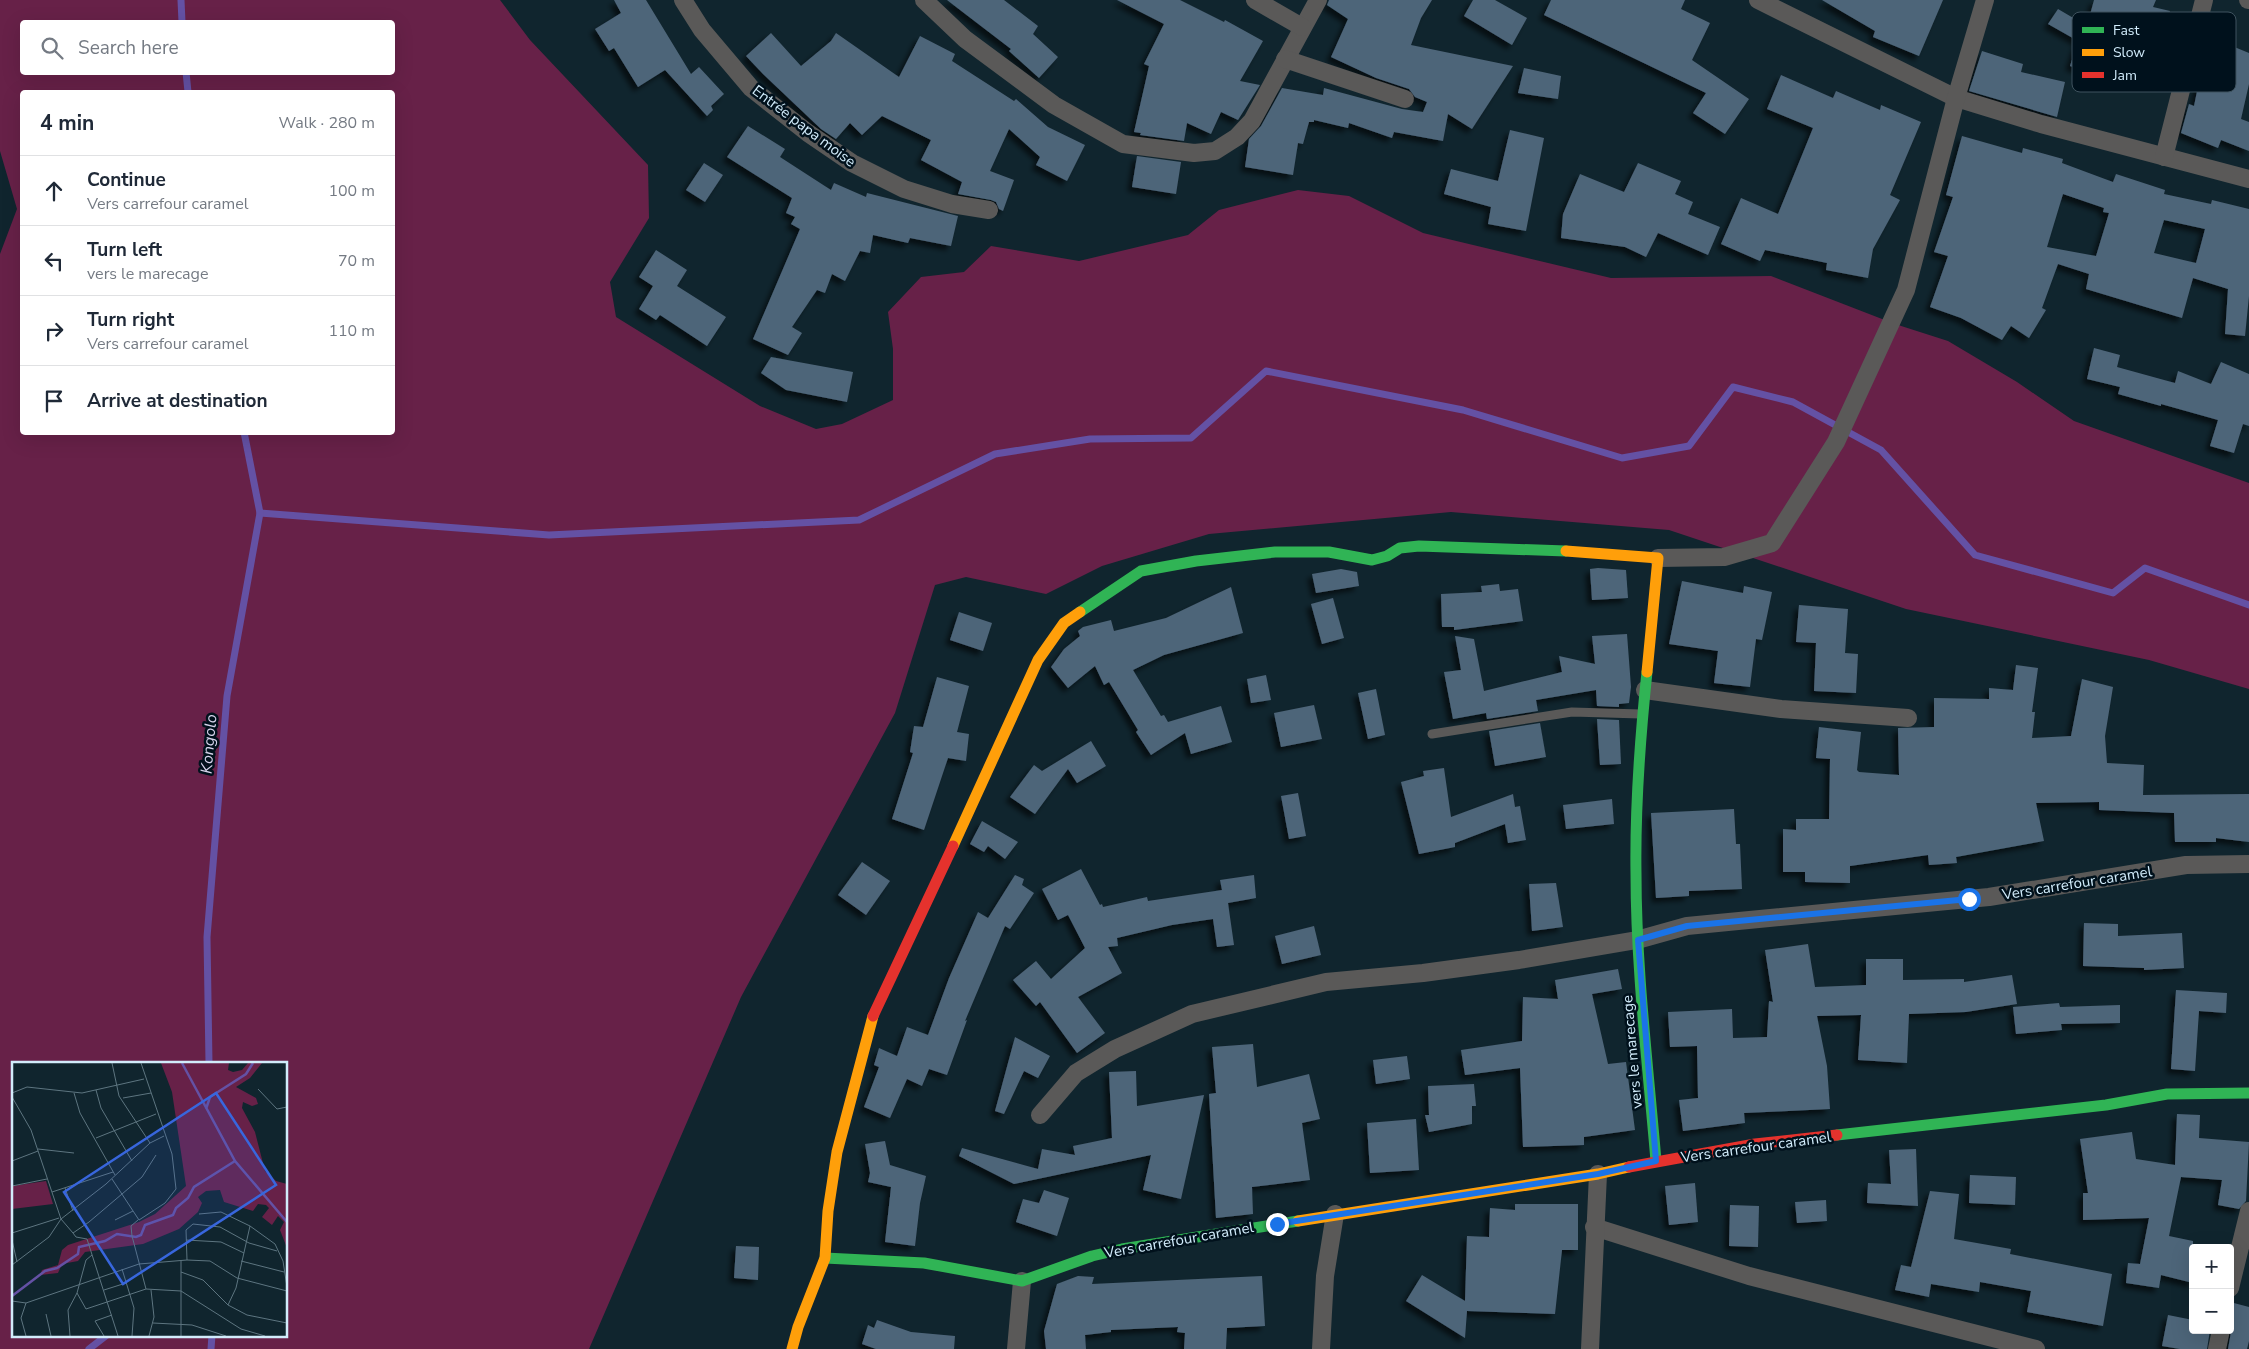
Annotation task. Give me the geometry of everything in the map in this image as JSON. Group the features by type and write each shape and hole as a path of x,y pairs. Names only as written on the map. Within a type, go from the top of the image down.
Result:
{"street":[{"name":"Entrée papa moise","path":"683,0 702,30 751,88 808,133 852,163 904,189 952,204 989,210"},
{"path":"924,0 965,39 1054,105 1123,144 1194,152 1215,151 1237,137 1252,121 1318,0"},
{"path":"1254,0 1302,27"},
{"path":"1758,0 1956,98 2249,179"},
{"path":"792,1349 798,1327 825,1258 828,1211 837,1152 871,1021 1038,660 1064,623 1141,571 1196,561 1274,552 1329,552 1372,560 1387,556 1400,548 1419,546 1548,550 1658,558 1724,557 1772,543 1836,442 1906,290 1956,98 1985,0"},
{"path":"1285,59 1405,99"},
{"path":"2164,157 2181,92"},
{"name":"vers le marecage","path":"1656,1161 1638,940 1636,833 1645,690 1658,558"},
{"path":"1645,690 1780,709 1908,718"},
{"name":"Vers carrefour caramel","path":"1040,1115 1076,1073 1115,1049 1192,1014 1326,982 1423,973 1638,940 1687,926 1988,897 2186,865 2249,864"},
{"name":"Vers carrefour caramel","path":"1022,1281 1092,1256 1122,1249 1598,1174 1656,1161 1755,1144 2086,1108 2167,1094 2249,1093"},
{"path":"1590,1349 1594,1227 1598,1174"},
{"path":"2234,1272 2249,1211"},
{"path":"1321,1349 1325,1276 1335,1214"},
{"path":"1594,1227 1749,1276 2036,1349"},
{"path":"825,1258 924,1263 1022,1281 1016,1349"},
{"path":"2217,1349 2220,1334"}],"lane":[{"path":"1432,734 1572,712 1644,714"}],"shaded area":[{"path":"0,0 500,0 530,40 648,165 649,218 610,282 616,317 760,406 816,429 842,424 893,400 893,349 888,312 921,277 964,272 991,246 1079,261 1188,235 1219,210 1298,190 1349,196 1423,233 1611,278 1771,276 1895,324 1948,341 2017,382 2074,421 2249,483 2249,689 2149,660 1906,609 1669,530 1451,512 1209,534 1102,566 1046,594 966,577 935,585 895,713 741,997 589,1349 0,1349 0,254 17,209 0,151"}],"building":[{"path":"614,0 646,0 691,74 699,67 724,94 711,106 713,110 707,116 665,70 638,87 614,48 609,51 595,29 621,13"},
{"path":"947,0 1004,0 1038,26 1033,34 1058,57 1039,78 1009,51 1011,49"},
{"path":"1117,0 1180,0 1224,22 1225,20 1263,41 1240,81 1260,85 1238,120 1221,112 1211,134 1187,123 1184,141 1140,135 1141,133 1134,132 1149,66 1144,64 1164,24"},
{"path":"1329,0 1432,0 1421,18 1411,45 1513,66 1472,129 1448,114 1443,141 1394,132 1392,138 1349,123 1348,128 1314,120 1314,122 1309,122 1303,144 1298,143 1293,175 1245,167 1249,139 1261,126 1282,88 1323,95 1324,88 1402,109 1423,112 1427,102 1415,97 1409,89 1376,78 1331,57 1348,19 1327,5"},
{"path":"1473,0 1495,0 1527,18 1512,45 1464,16"},
{"path":"1551,0 1685,0 1681,9 1710,23 1692,60 1749,99 1725,134 1693,113 1706,93 1544,15"},
{"path":"1822,0 1943,0 1919,56 1873,37 1875,31"},
{"path":"2094,0 2156,0 2153,7 2170,11 2170,12 2091,12"},
{"path":"2058,9 2072,17 2072,38 2048,24"},
{"path":"771,33 801,66 831,41 836,33 899,77 920,36 955,54 952,61 1014,101 1016,99 1048,127 1085,145 1067,181 1036,165 1040,157 1009,129 990,171 1014,180 1003,211 999,209 996,202 991,200 958,194 962,182 921,160 931,140 882,116 862,135 850,123 836,139 821,129 746,56"},
{"path":"2236,48 2249,53 2249,84 2241,119 2249,122 2249,151 2221,140 2218,148 2181,133 2189,104 2194,106 2197,92 2236,92"},
{"path":"1982,51 2023,64 2021,72 2065,82 2057,117 1969,91"},
{"path":"1524,68 1561,76 1558,99 1518,93"},
{"path":"1781,75 1833,98 1836,91 1880,110 1881,105 1921,122 1890,195 1900,200 1873,249 1868,278 1826,270 1827,263 1765,250 1760,261 1721,244 1741,198 1778,214 1813,128 1767,109"},
{"path":"748,126 785,149 780,157 831,190 834,183 866,197 867,193 958,216 951,246 910,238 908,243 873,235 870,253 860,251 845,281 832,274 825,293 817,290 792,327 802,333 788,355 753,339 800,229 791,224 795,217 786,213 792,198 727,157"},
{"path":"1510,130 1544,138 1526,231 1488,224 1491,207 1444,194 1451,169 1498,181"},
{"path":"1962,136 2022,153 2023,148 2063,159 2062,163 2113,182 2116,174 2165,190 2164,194 2211,204 2212,200 2249,209 2249,296 2245,336 2225,334 2228,289 2193,278 2182,318 2086,289 2089,274 2058,264 2042,308 2046,310 2029,338 2011,326 2002,340 1961,318 1930,307 1948,256 1934,252 1953,197 1946,195","holes":["2063,194 2104,208 2103,212 2109,213 2096,256 2047,247","2164,220 2205,229 2196,263 2154,253"]},
{"path":"1137,156 1181,162 1176,194 1132,187"},
{"path":"704,163 723,175 705,202 686,190"},
{"path":"1638,163 1681,181 1675,194 1693,202 1688,214 1720,227 1708,255 1658,233 1646,257 1625,247 1561,238 1563,214 1580,174 1624,192"},
{"path":"656,250 687,270 677,286 726,317 707,346 660,315 656,320 639,309 653,286 639,277"},
{"path":"2094,348 2120,355 2117,367 2175,383 2178,371 2211,384 2221,362 2249,374 2249,426 2243,424 2234,453 2210,446 2218,420 2118,394 2120,387 2087,379"},
{"path":"771,357 853,372 847,402 786,390 761,373"},
{"path":"1341,569 1357,572 1359,586 1316,593 1312,574"},
{"path":"1590,569 1626,570 1628,598 1592,600"},
{"path":"1682,581 1743,593 1744,586 1772,592 1762,640 1756,639 1750,687 1714,683 1718,651 1669,644"},
{"path":"1499,584 1500,591 1518,589 1523,621 1454,630 1454,627 1442,627 1441,594 1482,592 1481,586"},
{"path":"1231,587 1243,633 1164,655 1133,670 1161,716 1164,715 1168,722 1221,706 1232,742 1191,754 1185,733 1151,755 1136,732 1138,730 1109,682 1104,685 1095,666 1068,688 1051,667 1064,649 1080,636 1078,631 1083,627 1111,620 1114,631 1166,618"},
{"path":"1333,598 1344,638 1322,644 1311,604"},
{"path":"1799,605 1848,609 1845,653 1858,654 1856,693 1814,691 1816,643 1796,642"},
{"path":"959,612 992,623 983,651 950,640"},
{"path":"1627,634 1631,687 1629,703 1619,704 1619,707 1597,706 1596,690 1536,700 1538,711 1487,719 1486,713 1453,719 1444,672 1461,670 1455,636 1474,639 1484,691 1562,672 1559,656 1595,664 1592,636"},
{"path":"2016,665 2038,668 2032,712 2035,712 2032,738 2071,736 2082,679 2113,687 2105,736 2107,763 2144,765 2143,795 2249,794 2249,842 2216,838 2216,842 2175,842 2174,813 2099,810 2099,802 2036,803 2044,841 1956,857 1957,863 1929,865 1928,855 1850,866 1850,883 1805,882 1805,872 1783,872 1783,829 1796,830 1796,819 1829,819 1830,759 1816,758 1819,727 1861,732 1857,770 1859,772 1899,775 1898,728 1934,727 1934,698 1989,699 1989,688 2013,690"},
{"path":"1266,675 1271,700 1251,703 1247,679"},
{"path":"937,677 969,686 957,732 969,734 966,761 948,758 924,830 892,819 913,753 910,752 914,726 923,727"},
{"path":"1376,689 1385,735 1368,739 1358,693"},
{"path":"1314,705 1322,739 1281,747 1274,713"},
{"path":"1597,719 1619,720 1621,764 1600,765"},
{"path":"1540,723 1546,757 1495,766 1489,731"},
{"path":"1091,741 1106,766 1077,783 1068,769 1035,814 1010,797 1034,765 1042,771"},
{"path":"1444,768 1451,817 1513,794 1515,807 1520,806 1526,840 1508,843 1505,824 1455,843 1455,847 1419,854 1401,782 1424,776 1423,771"},
{"path":"1298,793 1306,836 1289,839 1281,796"},
{"path":"1612,799 1614,824 1566,829 1563,805"},
{"path":"1734,809 1736,844 1740,844 1742,889 1689,891 1689,896 1656,898 1651,813"},
{"path":"982,821 1018,842 1005,859 988,846 984,852 970,844"},
{"path":"862,862 890,881 866,915 838,895"},
{"path":"1081,869 1100,905 1102,904 1103,907 1147,897 1148,901 1222,890 1220,880 1254,875 1256,898 1228,903 1234,945 1217,947 1213,919 1172,925 1117,938 1118,946 1108,947 1122,973 1078,997 1105,1033 1077,1053 1040,1002 1036,1006 1013,980 1036,961 1051,979 1085,948 1068,915 1058,920 1042,889"},
{"path":"1015,875 1024,879 1022,885 1034,893 1010,929 1005,926 965,1021 967,1020 947,1075 929,1069 922,1086 907,1079 890,1118 864,1107 879,1067 874,1065 879,1048 897,1056 907,1027 928,1035 949,978 978,912 988,918"},
{"path":"1556,883 1563,927 1532,931 1529,884"},
{"path":"2084,923 2118,924 2118,936 2182,933 2184,968 2144,970 2144,968 2083,966"},
{"path":"1314,926 1321,955 1282,964 1275,936"},
{"path":"1808,944 1815,987 1866,985 1866,959 1903,959 1903,980 1964,979 1964,982 2012,975 2017,1004 1966,1012 1909,1014 1907,1063 1858,1060 1861,1015 1817,1016 1827,1066 1830,1109 1744,1113 1745,1123 1683,1131 1679,1100 1698,1098 1697,1046 1670,1047 1668,1012 1732,1009 1733,1038 1767,1037 1769,1001 1773,1002 1765,950"},
{"path":"1618,969 1622,989 1592,994 1608,1064 1626,1062 1635,1130 1584,1137 1584,1145 1523,1147 1520,1068 1465,1075 1461,1050 1522,1041 1523,997 1558,999 1555,980"},
{"path":"2176,990 2227,993 2226,1013 2199,1011 2195,1071 2171,1069"},
{"path":"2059,1003 2060,1007 2120,1005 2120,1023 2061,1024 2062,1030 2016,1034 2013,1007"},
{"path":"1015,1037 1050,1056 1038,1078 1024,1071 1004,1114 995,1111"},
{"path":"1253,1044 1257,1087 1309,1074 1320,1119 1302,1123 1310,1180 1252,1187 1253,1214 1216,1218 1209,1094 1216,1093 1212,1047"},
{"path":"1407,1056 1410,1079 1376,1084 1373,1060"},
{"path":"1136,1071 1137,1106 1204,1095 1181,1199 1143,1190 1151,1155 1014,1184 959,1156 962,1148 1038,1169 1042,1149 1075,1155 1073,1146 1112,1138 1109,1072"},
{"path":"1474,1084 1476,1106 1472,1106 1472,1124 1429,1132 1425,1115 1429,1115 1428,1086"},
{"path":"2177,1114 2200,1115 2199,1138 2249,1142 2246,1201 2239,1209 2218,1205 2222,1180 2181,1177 2169,1236 2193,1241 2193,1244 2189,1244 2189,1282 2161,1275 2159,1288 2126,1283 2128,1263 2140,1264 2149,1218 2083,1220 2083,1193 2088,1193 2080,1139 2132,1132 2136,1159 2175,1165"},
{"path":"1416,1119 1419,1170 1370,1173 1367,1123"},
{"path":"885,1141 890,1165 926,1176 920,1203 915,1246 885,1242 891,1187 868,1182 870,1173 865,1144"},
{"path":"1916,1149 1918,1206 1867,1203 1868,1183 1891,1184 1889,1150"},
{"path":"1970,1175 2016,1177 2015,1205 1969,1203"},
{"path":"1695,1183 1698,1222 1669,1225 1665,1186"},
{"path":"1044,1190 1069,1198 1057,1236 1016,1222 1023,1199 1039,1203"},
{"path":"1930,1191 1959,1194 1954,1239 2011,1249 2010,1254 2112,1274 2103,1326 2027,1312 2031,1291 1980,1282 1979,1292 1931,1284 1929,1297 1895,1290 1901,1265 1911,1267"},
{"path":"1826,1200 1827,1221 1797,1223 1795,1202"},
{"path":"1515,1204 1578,1204 1578,1250 1562,1250 1555,1314 1467,1311 1465,1338 1406,1301 1422,1275 1465,1301 1467,1236 1489,1237 1490,1208 1515,1210"},
{"path":"1730,1205 1759,1206 1758,1247 1729,1246"},
{"path":"736,1246 759,1247 758,1280 734,1278"},
{"path":"1078,1276 1094,1277 1092,1284 1262,1276 1265,1326 1227,1328 1226,1349 1184,1349 1185,1333 1177,1332 1178,1327 1111,1330 1111,1332 1085,1335 1086,1349 1046,1349 1044,1331 1057,1284"},
{"path":"2234,1303 2249,1307 2249,1341 2247,1349 2228,1349 2231,1334 2234,1334"},
{"path":"2168,1315 2189,1319 2189,1334 2209,1334 2207,1349 2180,1349 2162,1346"},
{"path":"877,1320 911,1332 955,1336 954,1349 876,1349 862,1344 868,1325 874,1328"}],"waterway":[{"name":"Kongolo","path":"181,0 182,20"},
{"name":"Kongolo","path":"186,75 188,90"},
{"path":"260,513 549,535 859,520 995,454 1090,439 1191,438 1266,371 1463,410 1622,458 1689,446 1733,387 1793,402 1881,450 1975,555 2113,593 2145,568 2249,605"},
{"name":"Kongolo","path":"209,1062 207,937 227,696 260,513 245,435"},
{"path":"89,1349 106,1336"},
{"name":"Kongolo","path":"211,1349 212,1336"}],"traffic: fast":[{"path":"1080,612 1141,571 1196,561 1275,552 1329,552 1372,560 1387,556 1400,548 1419,546 1566,551"},
{"path":"1647,672 1637,798 1637,909 1643,1017 1656,1161"},
{"path":"1837,1135 2106,1105 2167,1094 2249,1093"},
{"path":"825,1258 924,1263 1022,1281 1092,1256 1122,1249 1298,1221"}],"traffic: slow":[{"path":"1566,551 1658,558 1647,672"},
{"path":"953,846 1038,660 1064,623 1080,612"},
{"path":"792,1349 798,1327 825,1258 828,1211 837,1152 873,1016"},
{"path":"1298,1221 1598,1174 1629,1167"}],"traffic: jam":[{"path":"873,1016 953,846"},
{"path":"1629,1167 1755,1144 1837,1135"}],"route":[{"path":"1277,1224 1598,1174 1656,1161 1638,940 1666,930 1687,926 1969,899"}]}
